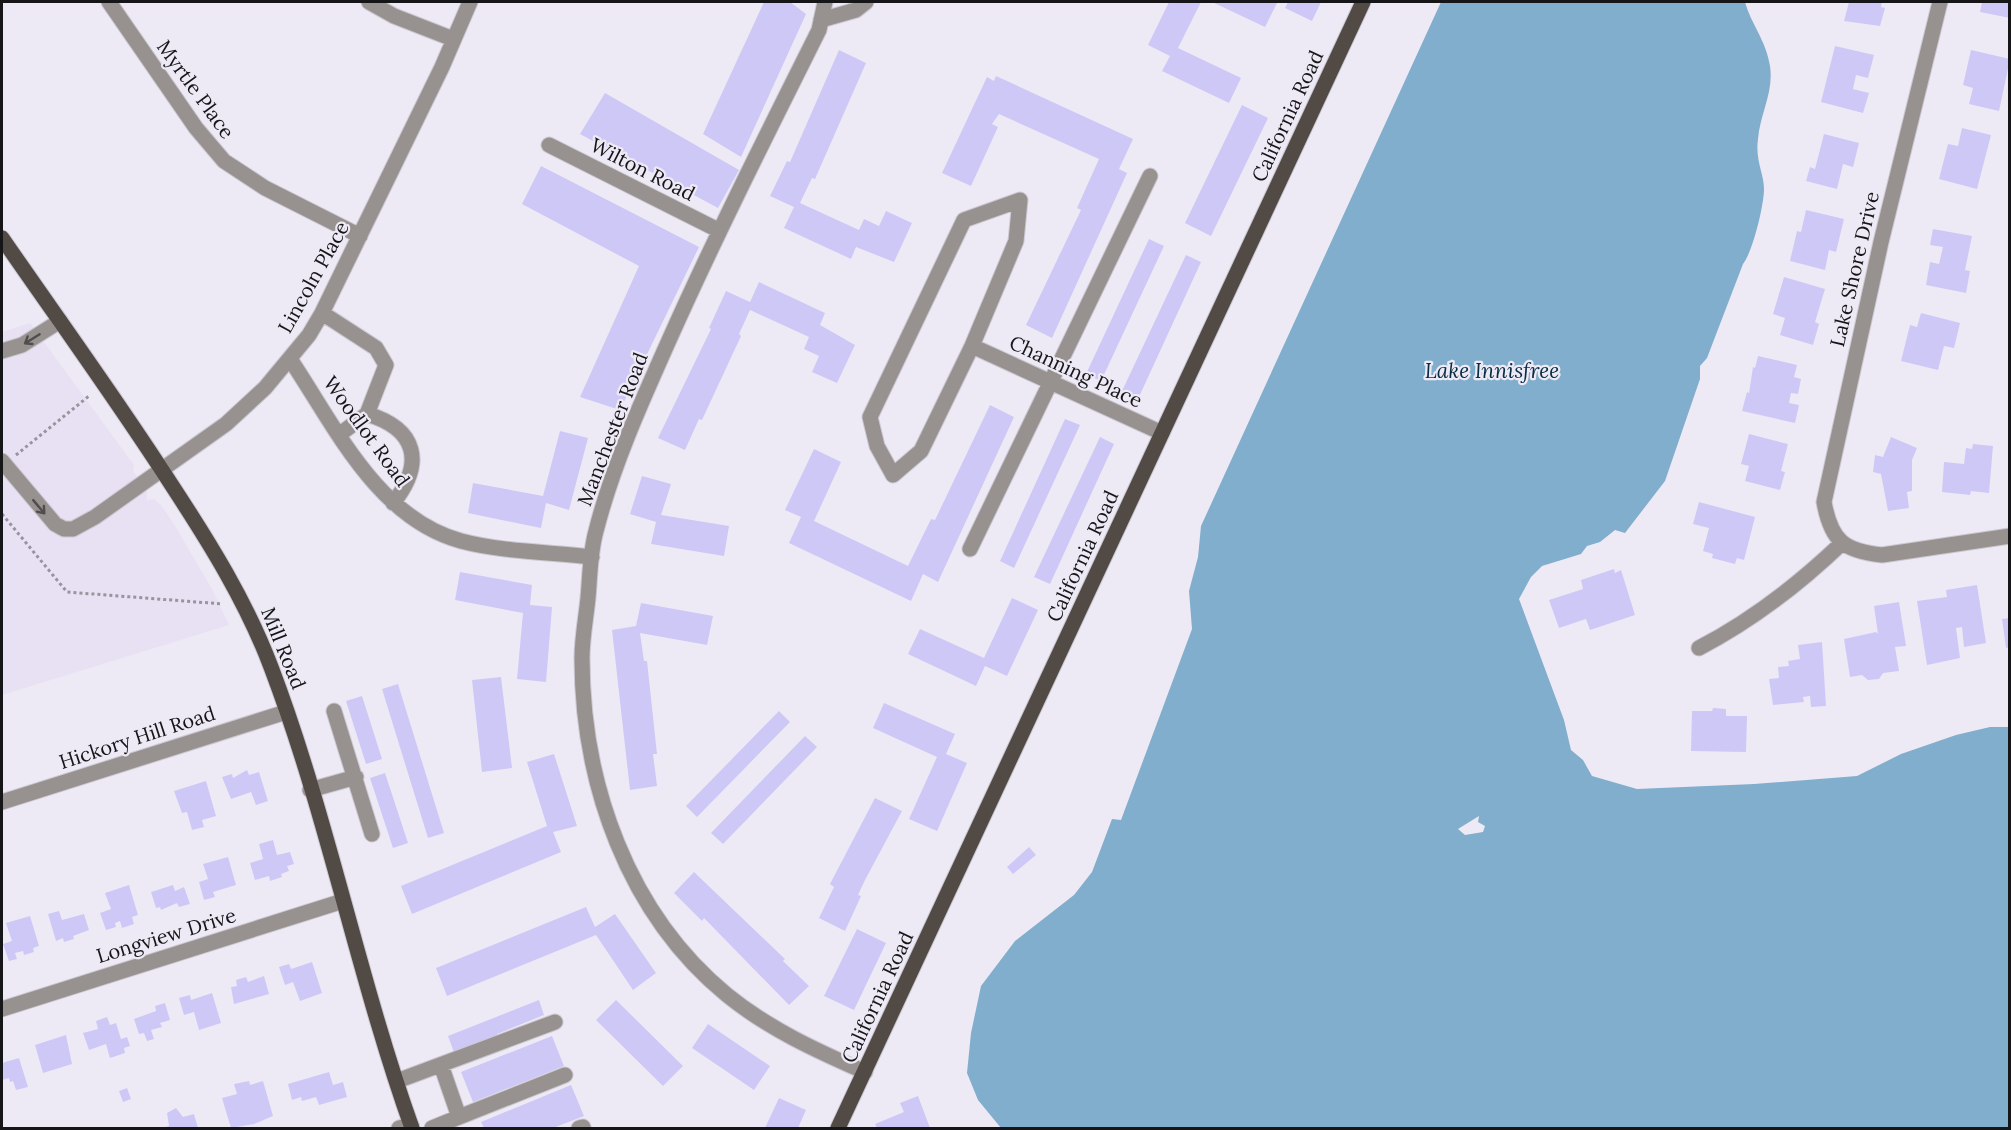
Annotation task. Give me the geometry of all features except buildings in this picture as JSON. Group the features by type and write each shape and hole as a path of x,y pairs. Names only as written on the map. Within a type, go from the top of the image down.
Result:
{"main road":[{"name":"California Road","path":"838,1128 1363,2"},
{"name":"Mill Road","path":"2,238 161,468 207,538 243,604 271,666 286,712 397,1081 407,1127"}],"street":[{"name":"Myrtle Place","path":"109,2 196,128 224,160 265,188 360,236"},
{"path":"369,2 394,16 453,39"},
{"name":"Lincoln Place","path":"3,463 48,517 64,529 73,529 95,517 226,424 265,388 309,335 322,313 470,2"},
{"name":"Manchester Road","path":"825,2 821,20 718,230 629,432 595,535 582,657 590,749 612,834 634,881 665,931 725,993 765,1023 795,1041 865,1072"},
{"path":"821,20 856,10 866,2"},
{"name":"Lake Shore Drive","path":"1842,543 1827,519 1824,502 1828,477 1940,2"},
{"name":"Wilton Road","path":"549,145 718,230"},
{"path":"970,549 1049,381 1150,176"},
{"path":"1020,200 1016,242 972,346 921,451 893,475 877,447 870,417 964,220 1020,200"},
{"path":"322,313 376,348 386,365 367,414 340,434"},
{"path":"2,351 22,345 60,321"},
{"name":"Channing Place","path":"972,346 1162,433"},
{"name":"Woodlot Road","path":"290,359 365,471 393,503 420,524 462,541 592,557"},
{"path":"367,414 397,427 411,447 413,462 410,478 393,503"},
{"path":"1699,648 1738,628 1799,584 1842,543 1863,553 1882,555 2010,537"},
{"path":"334,711 372,834"},
{"name":"Hickory Hill Road","path":"2,802 286,712"},
{"path":"310,790 356,777"},
{"name":"Longview Drive","path":"2,1008 343,901"},
{"path":"397,1081 555,1022"},
{"path":"441,1065 459,1117"},
{"path":"432,1128 565,1076"}],"path":[{"path":"3,463 89,396"},
{"path":"2,514 67,592 223,604"}],"shaded area":[{"path":"30,323 134,465 133,471 147,493 147,500 154,499 161,505 175,526 212,589 229,625 2,695 2,332"}],"water":[{"name":"Lake Innisfree","path":"1441,2 1745,2 1765,48 1771,76 1757,147 1764,183 1762,206 1747,258 1707,358 1700,366 1700,379 1665,481 1625,533 1615,530 1600,542 1587,546 1581,554 1542,566 1531,577 1519,599 1564,720 1571,750 1583,760 1592,776 1637,789 1754,784 1857,776 1901,754 1956,735 1990,727 2009,727 2009,1128 1001,1128 978,1100 967,1073 971,1033 981,986 1015,941 1074,895 1092,872 1112,819 1121,820 1192,629 1189,591 1198,557 1201,526","holes":["1479,816 1478,822 1485,826 1483,832 1465,835 1458,829"]}]}
